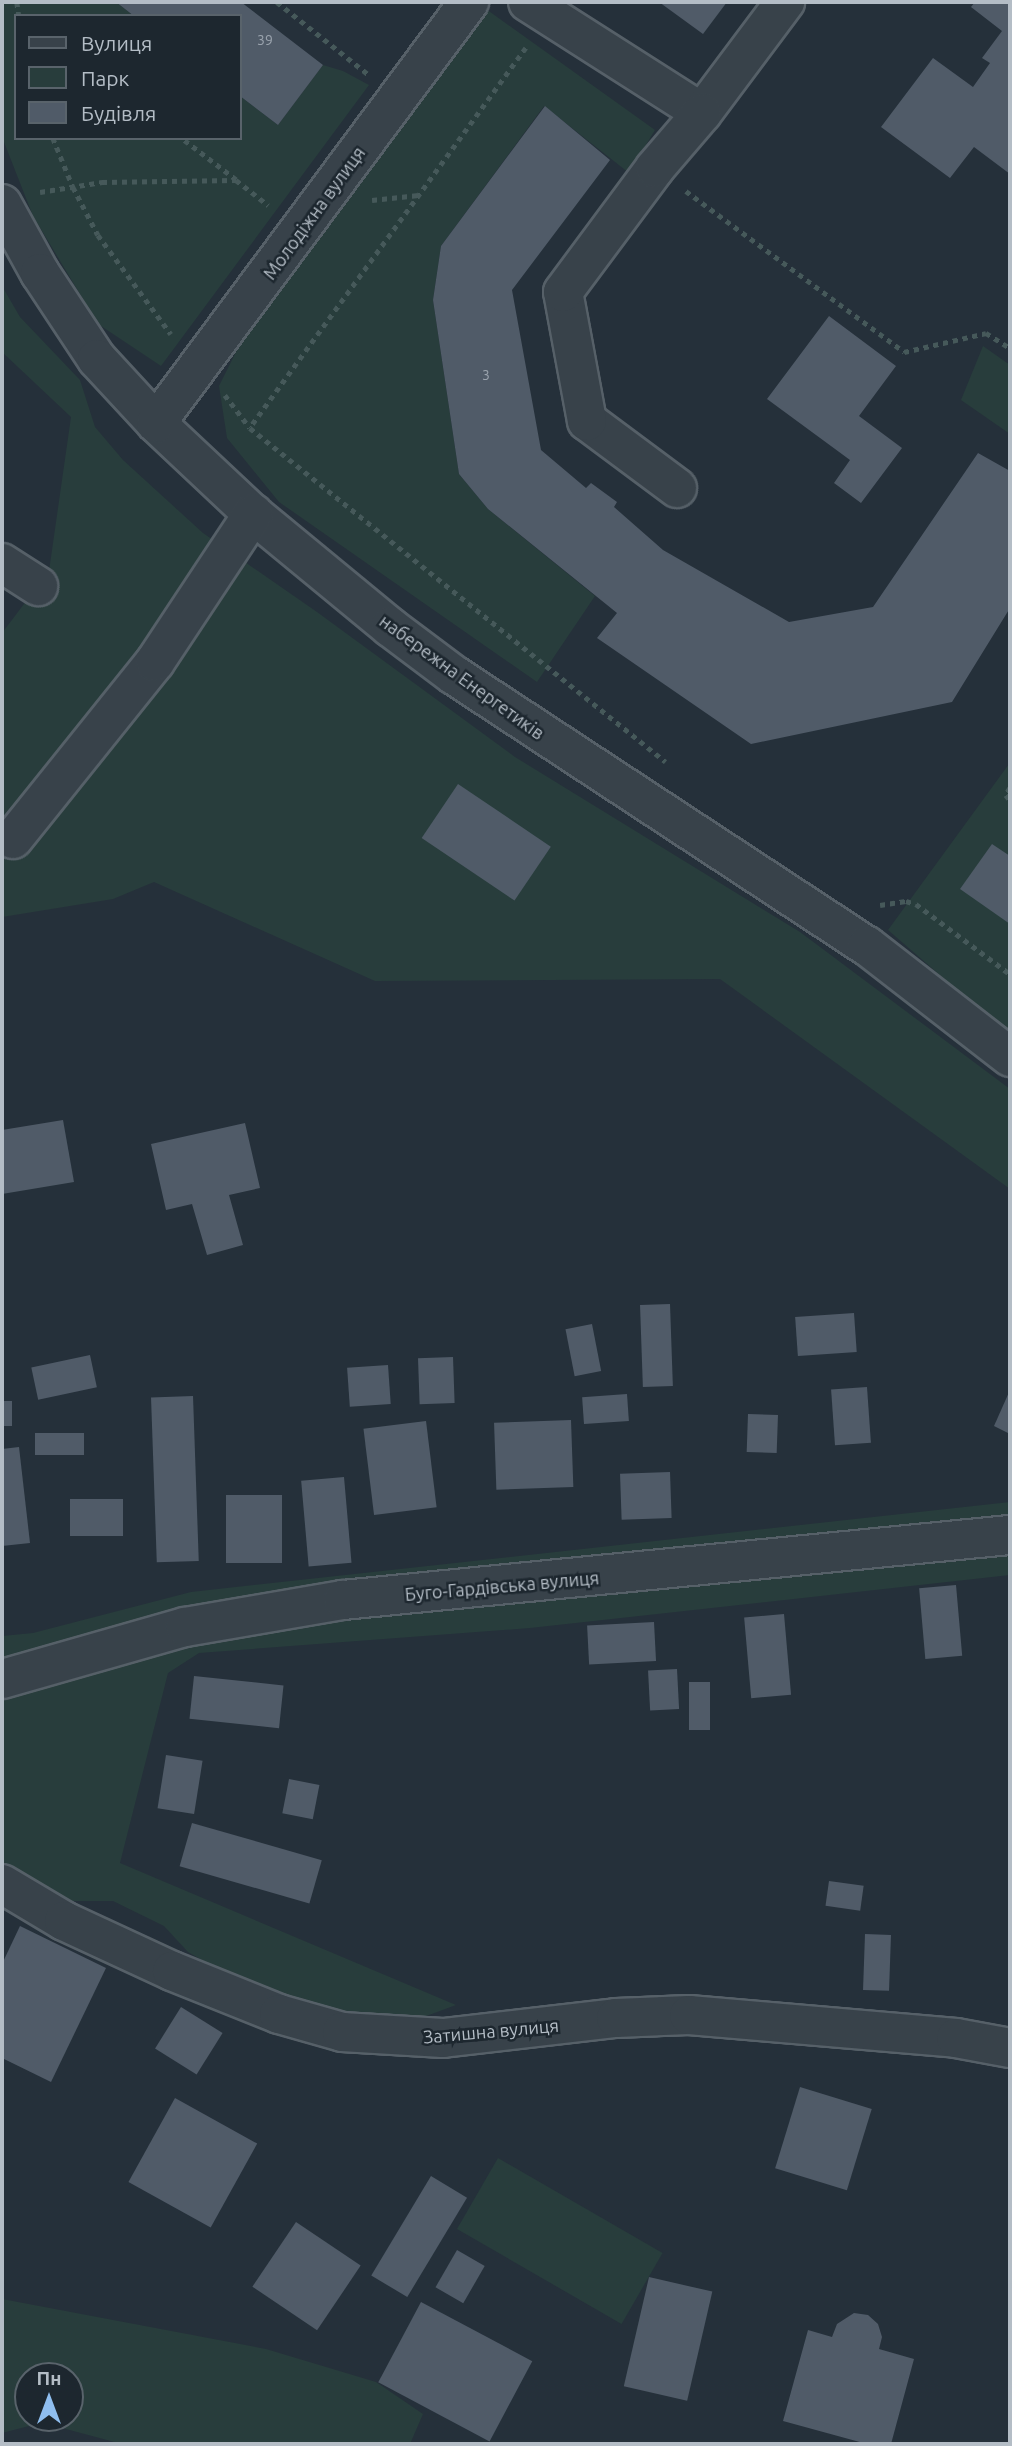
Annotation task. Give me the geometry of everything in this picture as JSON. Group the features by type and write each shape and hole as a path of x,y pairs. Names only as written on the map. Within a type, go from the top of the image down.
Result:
{"street":[{"name":"Молодіжна вулиця","path":"156,423 202,366 469,2"},
{"path":"677,488 587,421 563,292 655,168 702,113 785,2"},
{"path":"538,9 702,113"},
{"name":"набережна Енергетиків","path":"20,198 40,273 81,337 116,381 156,423 253,514 454,675 867,946 1010,1057"},
{"path":"13,839 155,662 253,514"},
{"path":"2,563 38,586"},
{"name":"Буго-Гардівська вулиця","path":"2,1679 185,1627 343,1600 1010,1535"},
{"name":"Затишна вулиця","path":"2,1884 64,1921 172,1971 279,2014 342,2032 443,2038 615,2018 689,2015 956,2038 1010,2049"}],"path":[{"path":"277,2 369,74"},
{"path":"250,428 538,9"},
{"path":"54,140 73,187 98,235 138,291 250,428 677,771"},
{"path":"20,198 73,187 125,181 236,180 184,140"},
{"path":"655,168 904,352 986,333 1010,348"},
{"path":"1010,788 1006,795 1010,800"},
{"path":"873,907 893,901 916,904 1010,974"}],"green space":[{"path":"2,2 116,2 131,14 14,14 14,140 242,140 242,98 278,125 323,65 343,71 369,85 161,366 98,324 33,216 2,137"},
{"path":"486,9 655,130 629,173 544,106 441,246 433,300 459,474 488,509 595,596 537,682 279,502 227,438 219,386 239,346"},
{"path":"2,286 20,317 80,380 95,427 123,460 203,533 317,612 515,757 800,932 1010,1089 1010,1189 720,979 375,981 154,882 113,899 2,917 2,633 49,571 71,417 2,352"},
{"path":"983,346 1010,365 1010,434 961,400"},
{"path":"1010,764 1010,1036 888,930"},
{"path":"1010,1502 1010,1515 277,1598 2,1664 2,1636 33,1633 191,1592"},
{"path":"1010,1548 1010,1575 530,1628 199,1653 168,1673 120,1863 456,2005 386,2031 294,2013 188,1952 164,1926 113,1901 65,1901 21,1882 7,1910 2,1907 2,1696 241,1629"},
{"path":"498,2158 663,2253 622,2324 457,2229"},
{"path":"2,2299 266,2349 376,2382 423,2414 410,2444 122,2444 77,2432 84,2432 84,2362 14,2362 14,2430 2,2433"}],"building":[{"path":"116,2 241,2 323,65 278,125 242,98 242,14 131,14"},
{"path":"659,2 727,2 703,34"},
{"path":"975,2 1010,2 1010,174 974,147 950,178 881,127 933,58 973,87 990,63 982,58 1002,31 971,7"},
{"path":"545,106 610,160 512,290 541,450 586,488 591,483 617,502 614,507 663,550 789,622 873,607 978,453 1010,471 1010,608 952,702 751,744 597,638 617,613 488,509 459,474 433,300 441,246"},
{"path":"829,316 896,366 859,416 902,448 861,503 834,483 850,460 767,399"},
{"path":"458,784 551,847 515,901 422,838"},
{"path":"992,844 1010,856 1010,924 960,889"},
{"path":"63,1120 74,1182 2,1194 2,1130"},
{"path":"245,1123 260,1188 229,1195 243,1245 207,1255 192,1204 166,1210 151,1144"},
{"path":"670,1304 673,1386 643,1387 640,1305"},
{"path":"854,1313 857,1352 798,1356 795,1317"},
{"path":"592,1324 601,1371 575,1376 565,1329"},
{"path":"90,1355 97,1387 38,1400 31,1367"},
{"path":"453,1357 455,1403 420,1404 418,1358"},
{"path":"388,1365 391,1404 350,1407 347,1368"},
{"path":"867,1387 871,1443 835,1445 831,1390"},
{"path":"1010,1390 1010,1434 994,1426"},
{"path":"627,1394 629,1421 584,1424 582,1397"},
{"path":"193,1396 199,1561 157,1562 151,1397"},
{"path":"2,1401 12,1401 12,1426 2,1426"},
{"path":"748,1414 778,1415 777,1453 747,1452"},
{"path":"571,1420 573,1487 496,1490 494,1423"},
{"path":"426,1421 437,1507 374,1515 363,1429"},
{"path":"35,1433 84,1433 84,1455 35,1455"},
{"path":"19,1447 30,1543 2,1546 2,1449"},
{"path":"670,1472 672,1518 622,1520 620,1474"},
{"path":"344,1477 351,1563 309,1566 301,1481"},
{"path":"226,1495 282,1495 282,1563 226,1563"},
{"path":"70,1499 123,1499 123,1536 70,1536"},
{"path":"956,1585 962,1656 925,1659 919,1588"},
{"path":"784,1614 791,1695 751,1698 744,1617"},
{"path":"654,1622 656,1661 589,1664 587,1626"},
{"path":"677,1669 679,1709 650,1710 648,1671"},
{"path":"194,1676 284,1685 279,1728 190,1719"},
{"path":"689,1682 710,1682 710,1730 689,1730"},
{"path":"166,1755 203,1761 194,1814 158,1808"},
{"path":"289,1779 319,1785 313,1819 282,1813"},
{"path":"192,1823 322,1860 309,1903 180,1866"},
{"path":"829,1881 864,1886 860,1911 826,1906"},
{"path":"20,1926 106,1968 51,2082 2,2058 2,1964"},
{"path":"865,1934 891,1935 889,1991 863,1990"},
{"path":"181,2007 223,2033 197,2075 155,2049"},
{"path":"800,2087 872,2109 847,2190 775,2168"},
{"path":"175,2098 257,2144 211,2228 128,2182"},
{"path":"431,2176 467,2198 407,2297 371,2275"},
{"path":"296,2222 361,2266 317,2330 252,2287"},
{"path":"457,2250 485,2266 463,2303 436,2287"},
{"path":"649,2277 712,2292 687,2401 624,2386"},
{"path":"421,2302 532,2361 490,2442 378,2382"},
{"path":"854,2313 868,2315 878,2324 882,2337 879,2349 914,2359 891,2444 867,2444 783,2421 808,2330 832,2337 837,2324"}]}
